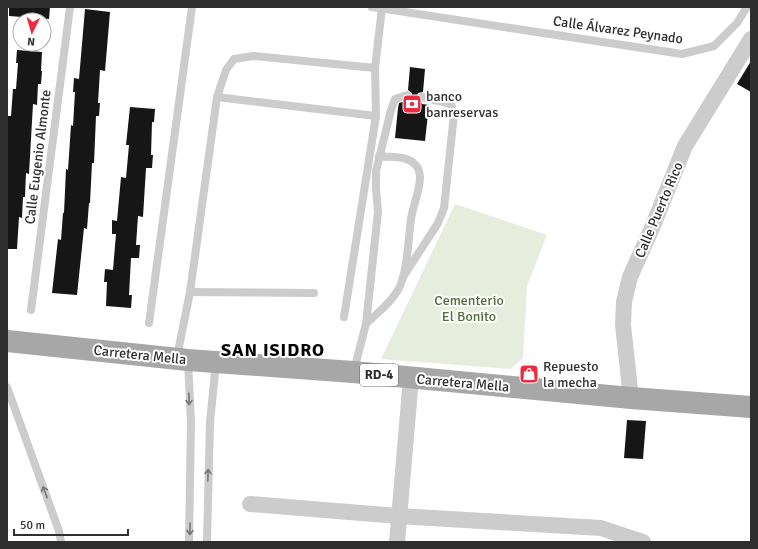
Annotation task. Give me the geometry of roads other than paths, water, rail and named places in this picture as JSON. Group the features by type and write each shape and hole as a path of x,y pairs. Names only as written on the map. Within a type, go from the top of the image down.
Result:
{"main road":[{"name":"Carretera Mella","path":"7,341 182,359 353,372 631,398 751,407"}],"street":[{"name":"Calle Puerto Rico","path":"631,398 623,325 624,302 630,277 652,228 685,146 751,39"},
{"path":"397,542 398,516 411,378"},
{"path":"250,504 398,516 601,528 643,542"}],"lane":[{"name":"Calle Eugenio Almonte","path":"31,310 70,7"},
{"path":"149,323 192,7"},
{"name":"Calle Álvarez Peynado","path":"372,7 682,54 714,46 737,23 747,7"},
{"path":"344,317 376,116 375,68 382,8"},
{"path":"189,542 191,422 182,359 217,97 226,70 234,59 253,56 375,68"},
{"path":"353,372 366,324 378,212 376,188 379,156 395,99 407,95"},
{"path":"366,324 390,301 398,290 403,278 438,223 444,208 454,114 451,104 422,96"},
{"path":"217,97 376,116"},
{"path":"379,156 397,157 409,160 417,167 420,175 411,218 403,278"},
{"path":"190,292 314,293"},
{"path":"206,542 210,422 216,362"},
{"path":"7,387 59,531 61,542"}],"place":[{"name":"banco banreservas","path":"412,104"},
{"name":"Repuesto la mecha","path":"529,374"}],"district":[{"name":"SAN ISIDRO","path":"273,350"}],"park label":[{"name":"Cementerio El Bonito","path":"469,308"}]}
